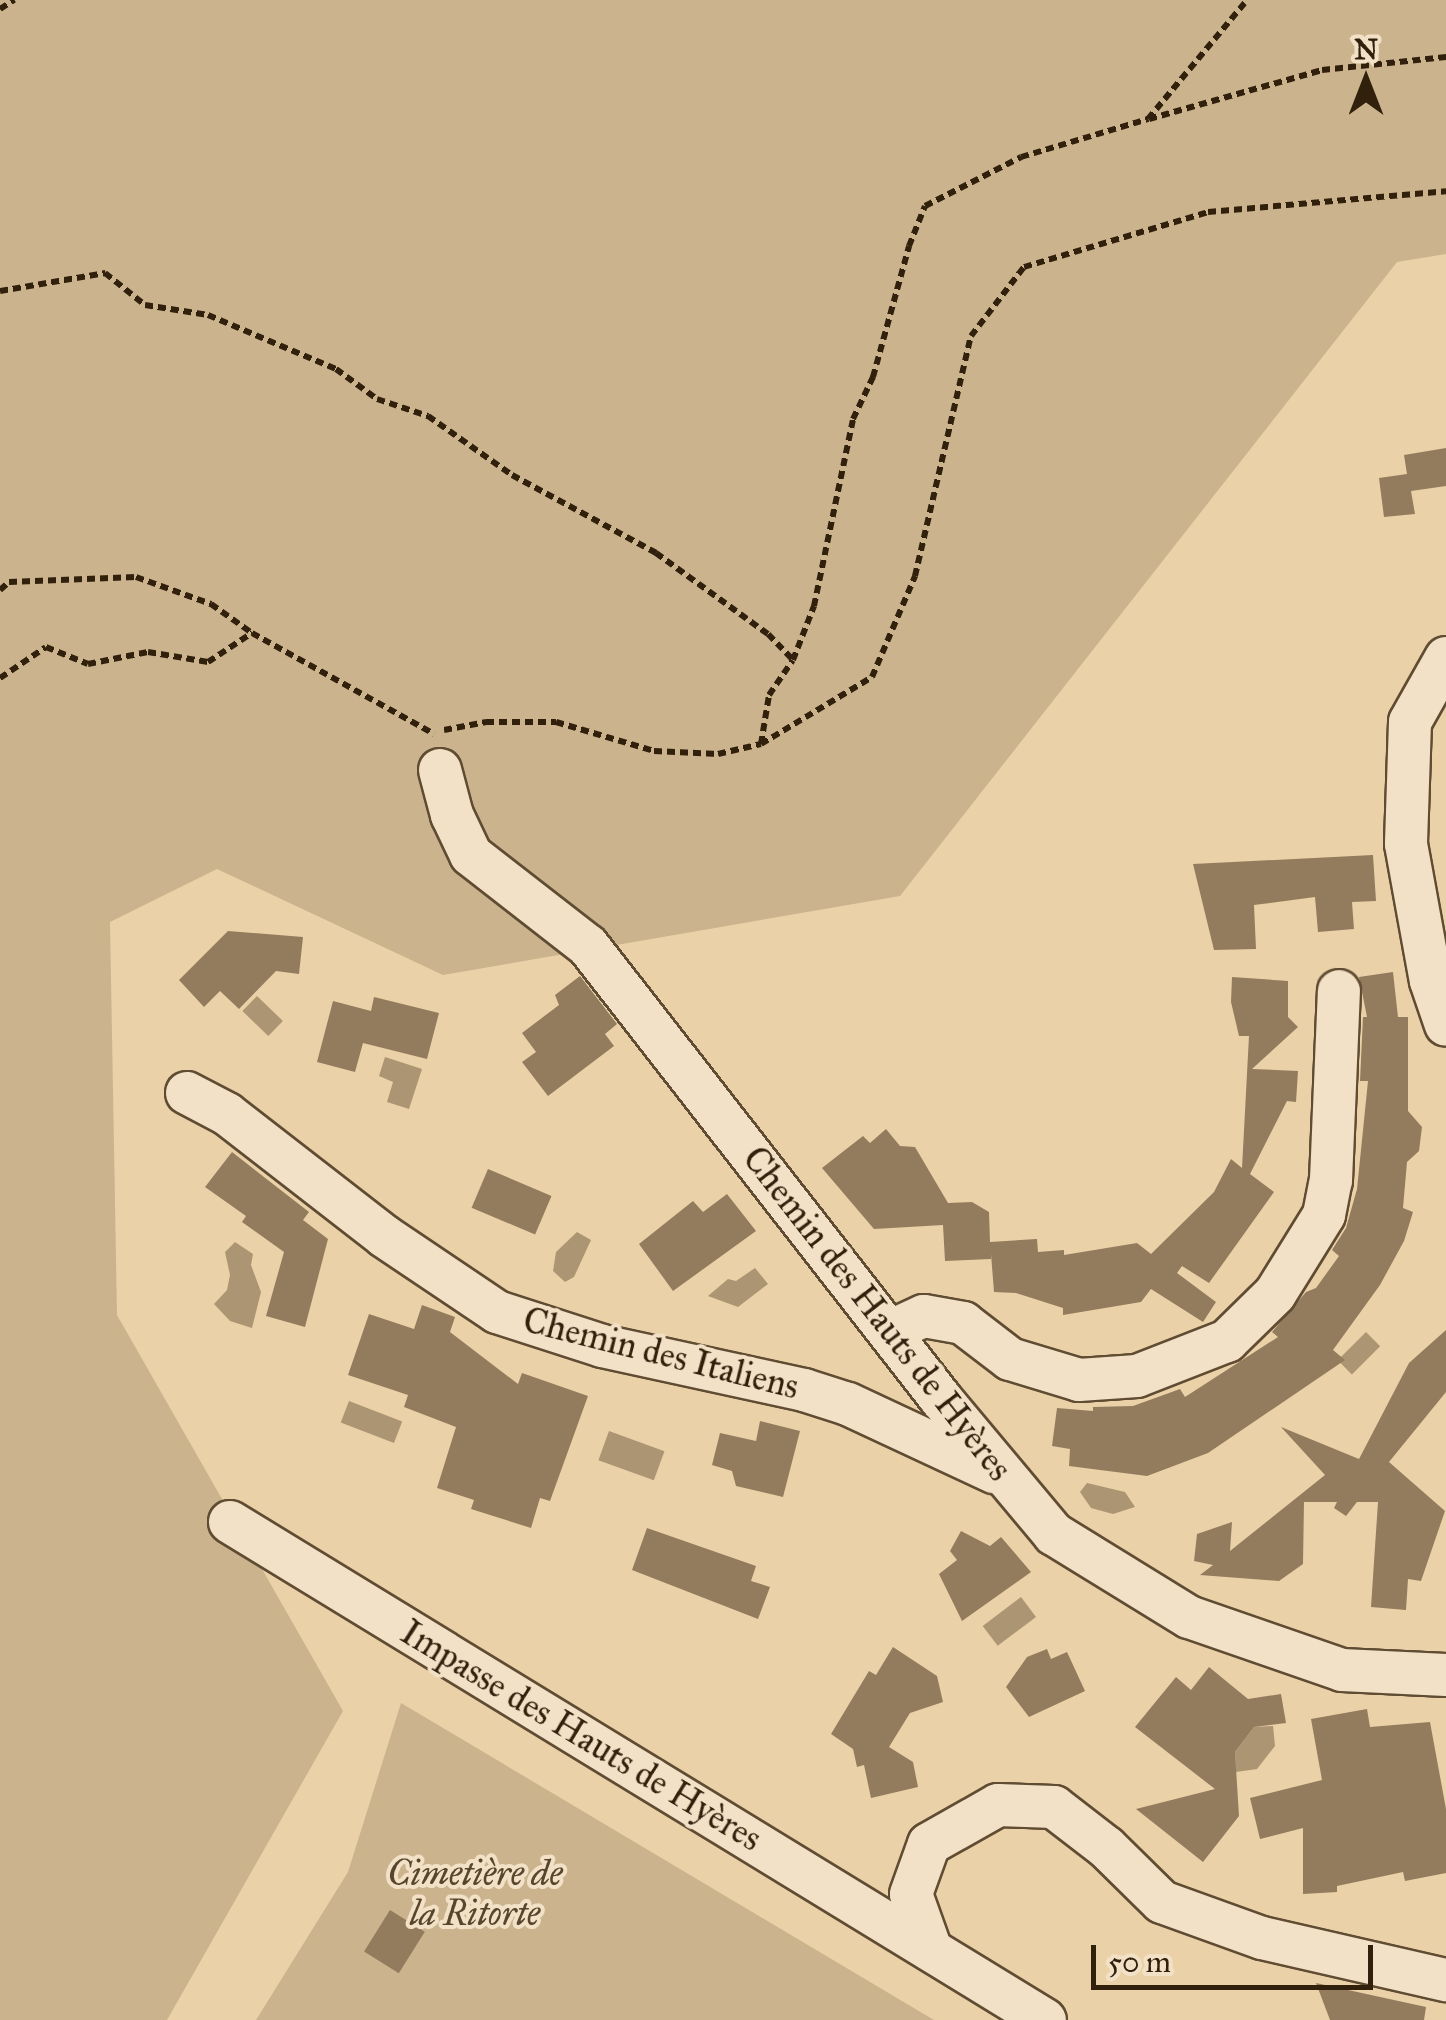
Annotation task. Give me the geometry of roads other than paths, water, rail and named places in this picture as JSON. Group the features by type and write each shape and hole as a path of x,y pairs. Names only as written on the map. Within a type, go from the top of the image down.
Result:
{"street":[{"path":"1446,658 1410,722 1406,844 1431,980 1446,1025"},
{"name":"Chemin des Hauts de Hyères","path":"437,751 452,815 471,855 588,946 889,1332 1054,1534 1189,1618 1342,1670 1446,1676"},
{"path":"889,1332 924,1316 963,1323 1010,1359 1079,1380 1137,1376 1226,1340 1275,1294 1324,1215 1331,1180 1339,991"},
{"name":"Chemin des Italiens","path":"187,1093 227,1114 384,1236 497,1312 602,1346 804,1390 848,1404 1007,1479"},
{"name":"Impasse des Hauts de Hyères","path":"230,1522 931,1950"},
{"path":"1046,2020 931,1950 911,1894 929,1844 998,1805 1054,1807 1106,1847 1162,1902 1262,1938 1446,1980"}],"park label":[{"name":"Cimetière de la Ritorte","path":"475,1894"}]}
